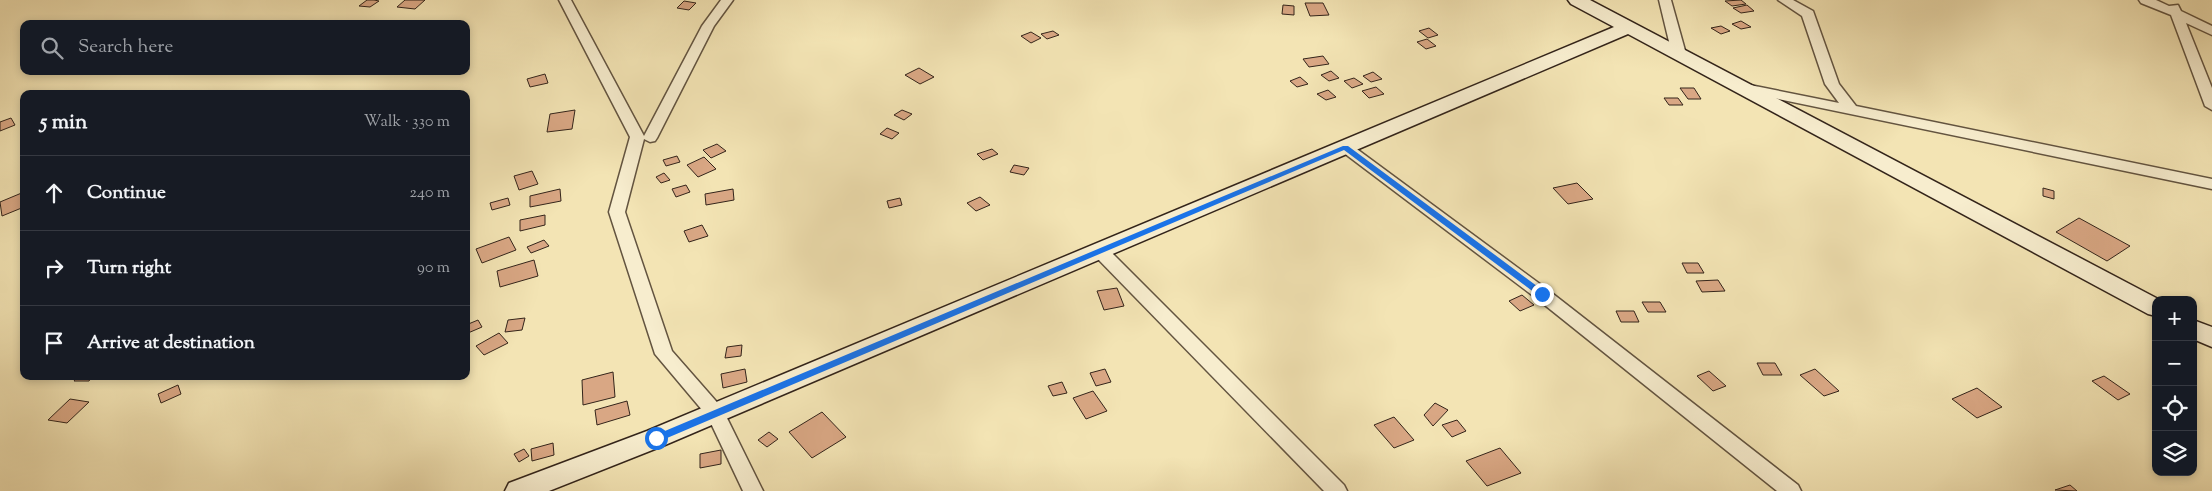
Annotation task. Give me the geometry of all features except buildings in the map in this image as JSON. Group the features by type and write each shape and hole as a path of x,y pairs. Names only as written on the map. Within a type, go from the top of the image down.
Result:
{"street":[{"path":"565,0 637,137 617,212 664,354 716,413 753,491"},
{"path":"650,138 708,26 727,0"},
{"path":"1665,0 1679,54"},
{"path":"1784,0 1808,14"},
{"path":"1805,0 1832,84 1852,110"},
{"path":"2145,0 2212,31"},
{"path":"2170,0 2212,106"},
{"path":"1577,1 2152,306"},
{"path":"519,491 716,413 1629,27"},
{"path":"1742,88 2212,184"},
{"path":"1345,147 1542,294 1791,491"},
{"path":"1100,251 1337,491"},
{"path":"2197,330 2212,338"}],"route":[{"path":"656,438 1345,147 1542,294"}]}
